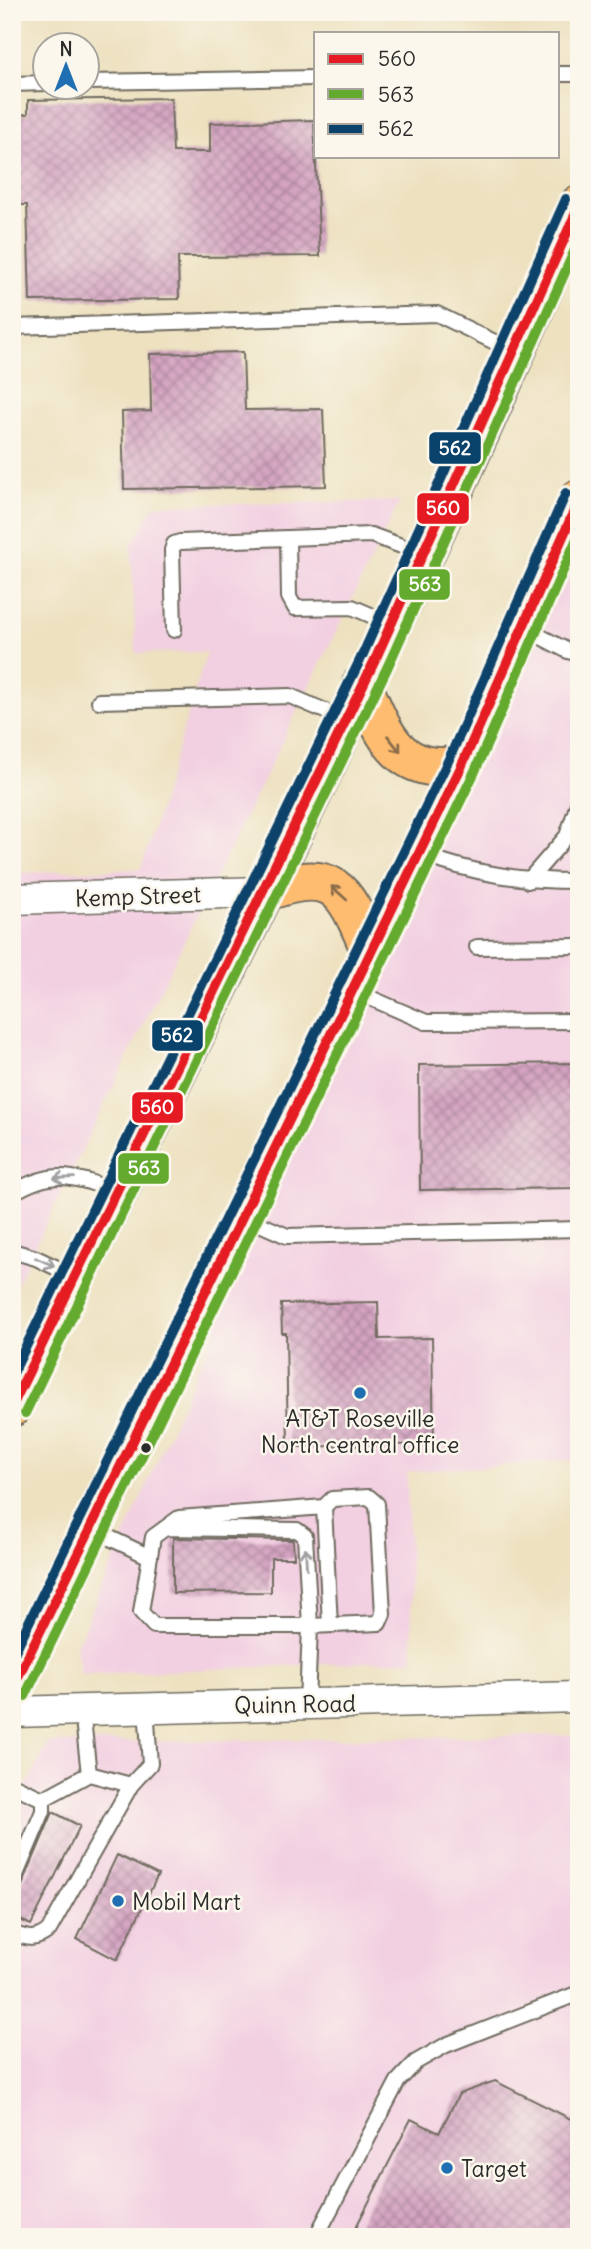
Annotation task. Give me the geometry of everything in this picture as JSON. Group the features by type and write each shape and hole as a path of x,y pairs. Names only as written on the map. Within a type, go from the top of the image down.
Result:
{"main road":[{"path":"12,1407 264,892 517,352 579,205"},
{"path":"12,1690 462,765 577,507"},
{"path":"362,684 378,722 393,747 407,760 438,770 462,765"},
{"path":"264,892 295,881 317,880 337,888 351,906 371,952"}],"street":[{"name":"Kemp Street","path":"12,900 264,892"},
{"name":"Quinn Road","path":"12,1712 579,1697"}],"lane":[{"path":"560,74 579,74"},
{"path":"102,82 314,78"},
{"path":"12,84 32,83"},
{"path":"12,327 437,314 517,352"},
{"path":"174,630 174,544 371,535 423,554"},
{"path":"288,538 289,597 295,608 352,607 390,623"},
{"path":"523,627 579,654"},
{"path":"99,701 290,696 345,720"},
{"path":"528,881 567,836 579,802"},
{"path":"419,854 466,870 528,881 579,881"},
{"path":"477,947 579,946"},
{"path":"353,990 426,1022 579,1021"},
{"path":"12,1193 36,1179 76,1177 117,1192"},
{"path":"243,1217 287,1236 579,1229"},
{"path":"12,1251 36,1258 76,1277"},
{"path":"369,1497 377,1504 383,1615 379,1623 154,1626 141,1612 153,1537 179,1518 324,1507 332,1499 369,1497"},
{"path":"324,1507 330,1625"},
{"path":"165,1528 297,1530 305,1536 310,1626 307,1704"},
{"path":"91,1529 150,1557"},
{"path":"12,1933 27,1939 39,1938 49,1930 131,1785 150,1764 146,1708"},
{"path":"82,1710 89,1774"},
{"path":"43,1799 89,1774 131,1785"},
{"path":"12,1785 43,1799"},
{"path":"12,1884 43,1811 43,1799"},
{"path":"316,2237 398,2081 416,2062 446,2045 579,1993"}],"shaded area":[{"path":"579,500 579,1460 407,1472 413,1660 81,1675 76,1646"},
{"path":"400,501 12,1293 12,873 141,869 207,652 136,653 131,546 155,505"},
{"path":"579,1735 579,2237 12,2237 12,1814 48,1743"}],"building":[{"path":"171,98 173,152 210,152 210,123 314,120 320,256 178,257 179,299 30,301 27,205 12,205 12,115 28,114 28,100 102,102 102,99"},
{"path":"243,352 245,410 323,409 326,486 124,489 122,412 151,411 150,354"},
{"path":"579,1063 579,1188 420,1190 419,1065"},
{"name":"AT&T Roseville North central office","path":"378,1302 379,1339 432,1338 434,1444 288,1447 286,1333 282,1333 281,1304"},
{"path":"173,1538 293,1540 294,1558 271,1558 271,1592 173,1593"},
{"path":"53,1812 80,1826 31,1925 12,1916 12,1898 21,1888"},
{"path":"117,1855 158,1875 117,1960 77,1939"},
{"name":"Target","path":"495,2081 579,2123 579,2237 351,2237 411,2119 439,2133 459,2094"}],"transit line":[{"name":"562","path":"12,1375 363,654 566,199"},
{"name":"560","path":"12,1406 375,660 579,206"},
{"name":"563","path":"25,1413 388,666 579,241"},
{"name":"562","path":"12,1657 449,759 566,493"},
{"name":"560","path":"12,1689 462,765 579,500"},
{"name":"563","path":"25,1696 475,771 579,534"}],"place":[{"name":"AT&T Roseville North central office","path":"360,1393"},
{"name":"Mobil Mart","path":"118,1901"},
{"name":"Target","path":"447,2168"}]}
